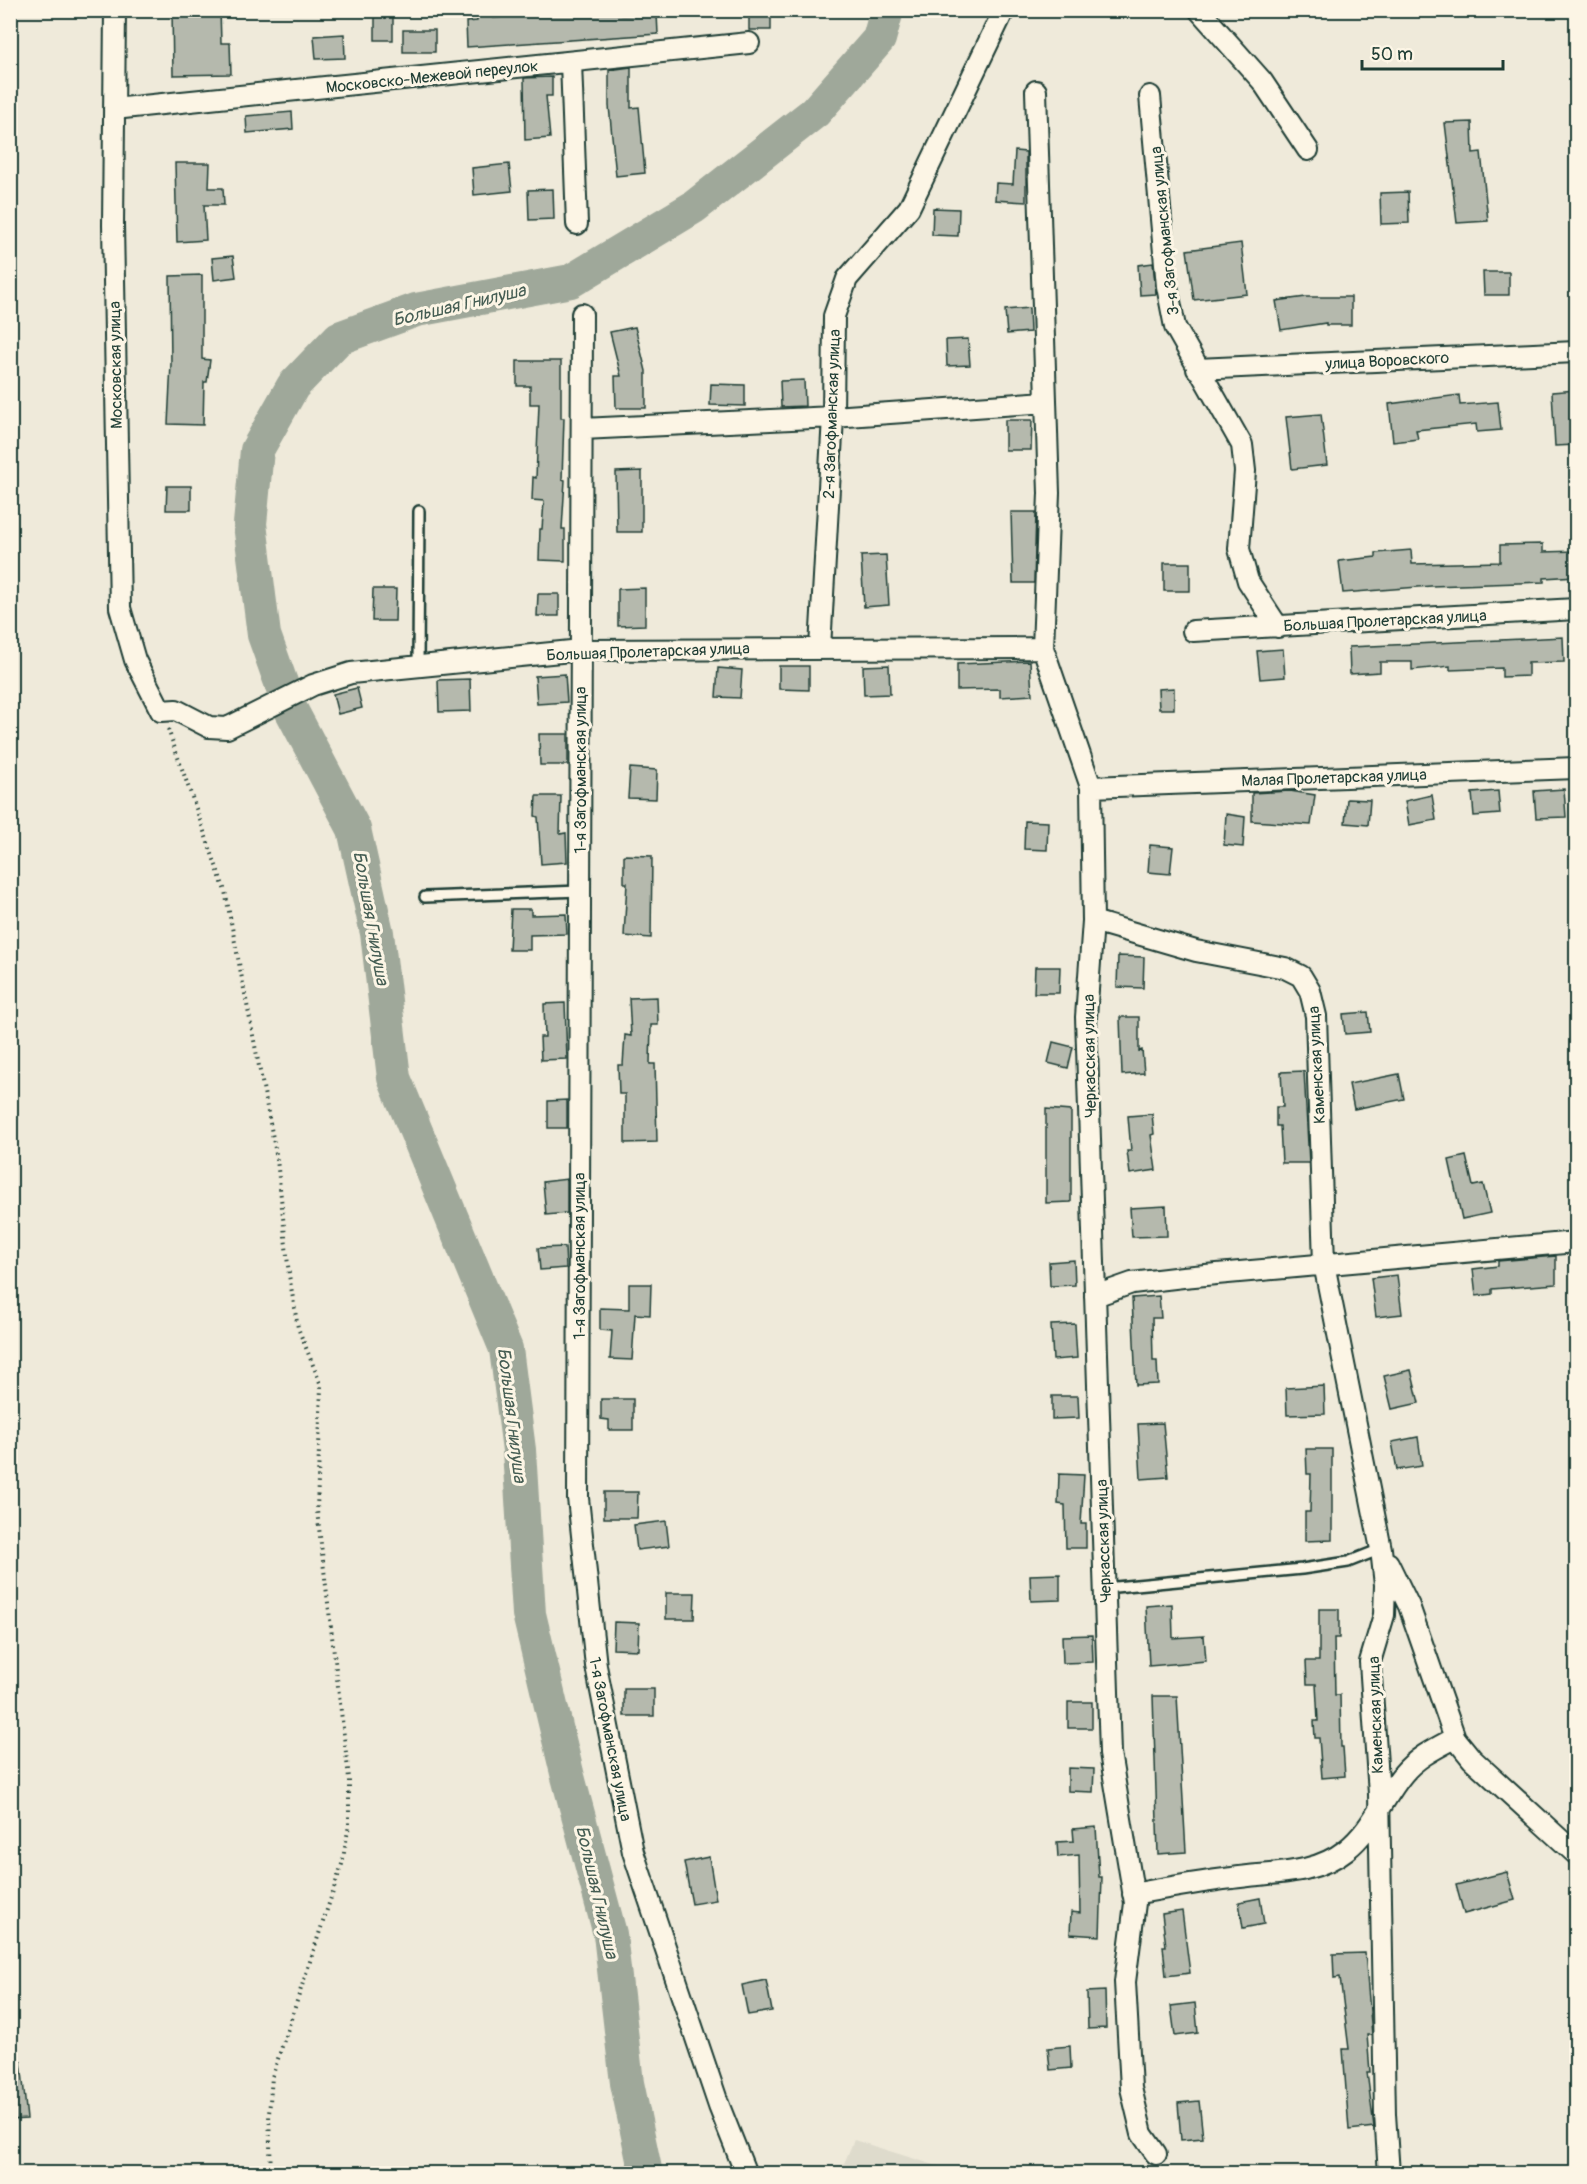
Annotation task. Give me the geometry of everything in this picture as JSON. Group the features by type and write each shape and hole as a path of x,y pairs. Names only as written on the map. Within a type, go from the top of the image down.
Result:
{"street":[{"name":"Московская улица","path":"115,10 116,471 120,608 135,660 161,711"},
{"name":"2-я Загофманская улица","path":"820,648 833,417 834,316 847,279 909,208 1004,10"},
{"path":"1199,10 1262,81 1308,150"},
{"name":"Московско-Межевой переулок","path":"114,109 749,43"},
{"path":"571,62 577,224"},
{"path":"1036,91 1049,493 1043,648 1091,787 1093,921"},
{"name":"3-я Загофманская улица","path":"1150,96 1167,286 1175,327 1242,445 1245,471 1239,549 1248,581 1278,627"},
{"name":"1-я Загофманская улица","path":"582,314 578,1498 596,1666 633,1852 719,2106 746,2174"},
{"name":"улица Воровского","path":"1197,369 1576,352"},
{"path":"582,429 833,417 1046,402"},
{"name":"Большая Пролетарская улица","path":"1193,631 1576,609"},
{"name":"Большая Пролетарская улица","path":"161,711 176,710 209,727 227,728 326,679 351,673 580,650 1043,648"},
{"name":"Малая Пролетарская улица","path":"1091,787 1576,768"},
{"name":"Каменская улица","path":"1093,921 1196,951 1284,968 1301,976 1310,991 1316,1016 1324,1264 1381,1549 1385,1585 1384,1615 1370,1662 1379,1813 1385,2114 1389,2174"},
{"name":"Черкасская улица","path":"1093,921 1086,1017 1110,1753 1135,1903 1125,1982 1131,2088 1142,2134 1156,2154"},
{"path":"1095,1296 1132,1284 1324,1264 1576,1242"},
{"path":"1381,1549 1409,1606 1455,1738 1472,1759 1576,1854"},
{"path":"1133,1894 1235,1877 1291,1872 1323,1865 1347,1849 1379,1813 1402,1775 1421,1756 1455,1738"}],"lane":[{"path":"418,666 419,511"},
{"path":"425,897 580,891"},
{"path":"1105,1588 1302,1569 1348,1562 1381,1549"}],"path":[{"path":"161,711 225,891 277,1159 289,1275 298,1328 321,1385 317,1511 349,1778 349,1825 342,1864 272,2077 269,2114 272,2174"}],"shaded area":[{"path":"854,2140 960,2173 840,2173"}],"building":[{"path":"172,10 220,10 221,43 230,43 231,74 173,75"},
{"path":"375,10 393,10 393,40 375,40"},
{"path":"477,10 493,10 493,18 537,15 537,10 622,10 622,15 657,14 658,34 467,47 466,22 477,21"},
{"path":"749,10 771,10 771,30 749,30"},
{"path":"403,30 435,30 435,52 403,52"},
{"path":"344,34 345,58 316,59 314,36"},
{"path":"631,67 631,108 639,107 645,173 616,176 609,106 609,70"},
{"path":"552,77 552,96 546,96 550,138 525,140 524,78"},
{"path":"292,112 293,129 247,133 246,116"},
{"path":"1472,122 1473,153 1481,152 1488,221 1457,223 1445,123"},
{"path":"1015,151 1026,152 1026,202 995,200 996,183 1013,184"},
{"path":"175,163 210,163 209,188 223,188 224,205 204,205 206,240 177,242"},
{"path":"509,164 512,191 474,195 472,168"},
{"path":"553,189 554,219 529,220 528,190"},
{"path":"1408,192 1409,223 1381,224 1380,193"},
{"path":"933,208 959,209 958,236 932,235"},
{"path":"1241,243 1247,294 1194,300 1187,250"},
{"path":"233,256 236,277 214,280 212,258"},
{"path":"1153,263 1156,294 1140,295 1138,265"},
{"path":"1483,272 1509,272 1509,295 1484,295"},
{"path":"202,275 202,359 210,360 207,382 204,382 203,425 168,424 171,364 170,276"},
{"path":"1306,297 1351,297 1351,325 1326,325 1326,323 1281,330 1276,301"},
{"path":"1029,308 1030,332 1007,334 1005,310"},
{"path":"635,327 646,371 646,408 616,408 615,376 621,376 610,332"},
{"path":"968,339 970,365 947,366 946,340"},
{"path":"517,361 561,361 561,418 564,418 562,479 565,480 562,529 565,529 565,561 539,560 544,501 532,500 533,477 536,478 539,404 530,404 530,386 517,386"},
{"path":"804,380 805,406 781,407 780,381"},
{"path":"711,384 745,385 745,406 710,405"},
{"path":"1576,390 1576,445 1555,446 1552,392"},
{"path":"1459,395 1460,405 1498,402 1501,430 1477,432 1476,424 1416,430 1418,439 1393,442 1389,404"},
{"path":"1321,414 1327,465 1292,469 1286,417"},
{"path":"1005,420 1032,420 1031,450 1005,450"},
{"path":"642,471 642,532 617,532 616,472"},
{"path":"167,486 191,486 191,510 166,510"},
{"path":"1011,512 1036,512 1034,583 1013,583"},
{"path":"1543,544 1543,552 1576,551 1576,576 1544,578 1544,582 1431,586 1343,593 1339,561 1376,557 1376,553 1411,550 1412,564 1500,562 1500,545"},
{"path":"886,555 889,605 864,607 861,556"},
{"path":"1164,563 1190,563 1190,591 1164,591"},
{"path":"645,588 645,625 618,626 618,589"},
{"path":"373,589 396,589 395,621 372,621"},
{"path":"538,594 559,594 559,616 537,616"},
{"path":"1563,637 1564,662 1528,663 1528,676 1502,677 1502,668 1450,670 1450,666 1412,670 1412,662 1380,662 1380,672 1350,674 1349,647"},
{"path":"1283,649 1285,677 1260,679 1257,651"},
{"path":"1030,661 1032,695 1000,697 1000,689 957,690 957,664"},
{"path":"889,665 890,694 864,695 863,666"},
{"path":"779,666 809,666 809,690 779,689"},
{"path":"718,668 742,670 740,698 716,697"},
{"path":"565,674 567,702 537,704 535,676"},
{"path":"470,679 471,711 439,712 438,680"},
{"path":"357,688 362,708 338,714 333,694"},
{"path":"1174,688 1174,709 1159,709 1158,689"},
{"path":"539,734 568,734 568,765 540,765"},
{"path":"630,768 657,770 656,799 628,798"},
{"path":"1564,789 1566,817 1536,818 1534,791"},
{"path":"1290,791 1315,795 1311,825 1252,821 1252,793"},
{"path":"1498,791 1500,814 1474,816 1472,793"},
{"path":"1432,795 1436,820 1409,825 1405,801"},
{"path":"536,796 561,796 560,834 566,833 567,862 541,864 538,817 535,816"},
{"path":"1347,799 1370,800 1368,825 1345,823"},
{"path":"1226,814 1245,817 1243,847 1224,845"},
{"path":"1025,821 1048,822 1047,850 1024,849"},
{"path":"1150,845 1173,847 1170,874 1148,872"},
{"path":"624,855 652,856 651,938 624,936 627,883 624,883"},
{"path":"511,909 531,909 531,915 566,914 567,934 530,935 530,950 509,950"},
{"path":"1118,956 1144,957 1143,988 1117,987"},
{"path":"1035,967 1060,967 1059,993 1034,993"},
{"path":"657,997 658,1025 651,1025 650,1064 655,1064 657,1142 625,1143 625,1094 619,1094 618,1065 623,1065 625,1035 631,1036 629,998"},
{"path":"565,1003 567,1059 541,1060 540,1037 545,1037 544,1004"},
{"path":"1368,1012 1370,1032 1345,1034 1343,1014"},
{"path":"1120,1017 1139,1017 1139,1051 1142,1050 1144,1073 1122,1075"},
{"path":"1053,1042 1073,1047 1068,1068 1048,1063"},
{"path":"1304,1071 1309,1163 1282,1163 1280,1126 1276,1126 1276,1107 1283,1107 1281,1072"},
{"path":"1399,1074 1404,1099 1354,1109 1349,1084"},
{"path":"567,1100 567,1128 548,1128 548,1101"},
{"path":"1046,1109 1071,1111 1071,1202 1046,1203"},
{"path":"1152,1114 1154,1134 1151,1135 1156,1170 1130,1174 1127,1151 1131,1151 1128,1116"},
{"path":"1466,1156 1473,1186 1483,1184 1490,1213 1462,1219 1449,1160"},
{"path":"567,1179 567,1213 546,1215 543,1182"},
{"path":"1166,1206 1167,1236 1132,1237 1130,1208"},
{"path":"565,1247 566,1268 540,1270 538,1248"},
{"path":"1556,1256 1556,1284 1492,1289 1492,1294 1476,1296 1473,1269 1498,1266 1498,1261"},
{"path":"1074,1260 1075,1285 1050,1286 1049,1262"},
{"path":"1397,1275 1402,1314 1376,1317 1371,1278"},
{"path":"629,1284 651,1284 650,1315 635,1314 632,1360 610,1359 612,1331 600,1330 600,1308 629,1309"},
{"path":"1159,1296 1161,1318 1152,1318 1153,1361 1157,1361 1158,1384 1136,1385 1132,1298"},
{"path":"1075,1324 1077,1358 1053,1360 1051,1325"},
{"path":"1411,1370 1419,1403 1392,1409 1384,1376"},
{"path":"1324,1386 1325,1414 1287,1415 1286,1388"},
{"path":"1052,1396 1078,1396 1079,1418 1052,1419"},
{"path":"601,1399 633,1399 633,1430 609,1430 609,1420 601,1419"},
{"path":"1163,1423 1168,1477 1141,1479 1138,1424"},
{"path":"1418,1437 1422,1466 1397,1470 1392,1442"},
{"path":"1306,1449 1332,1449 1332,1540 1305,1541 1305,1512 1310,1512 1311,1474 1307,1474"},
{"path":"1059,1474 1084,1475 1081,1524 1086,1524 1086,1548 1066,1548 1065,1505 1058,1504"},
{"path":"604,1492 638,1492 637,1518 604,1518"},
{"path":"666,1521 669,1546 637,1550 634,1525"},
{"path":"1060,1574 1060,1600 1031,1601 1030,1575"},
{"path":"666,1593 695,1593 694,1619 666,1619"},
{"path":"1172,1604 1173,1638 1204,1636 1206,1661 1149,1666 1146,1606"},
{"path":"1319,1609 1339,1609 1339,1638 1334,1638 1335,1695 1340,1695 1341,1747 1343,1747 1345,1776 1322,1778 1319,1738 1315,1738 1314,1721 1318,1721 1316,1684 1307,1684 1306,1661 1319,1661"},
{"path":"614,1622 639,1623 638,1650 613,1649"},
{"path":"1092,1635 1093,1662 1063,1663 1062,1636"},
{"path":"624,1689 654,1689 654,1716 624,1716"},
{"path":"1153,1696 1177,1696 1186,1852 1158,1854"},
{"path":"1068,1702 1092,1702 1092,1728 1068,1728"},
{"path":"1068,1768 1094,1769 1093,1792 1068,1791"},
{"path":"1096,1827 1099,1877 1102,1877 1100,1936 1070,1934 1071,1912 1080,1913 1079,1855 1058,1857 1057,1842 1074,1841 1073,1829"},
{"path":"709,1857 716,1900 692,1904 684,1862"},
{"path":"1507,1872 1515,1900 1464,1914 1456,1885"},
{"path":"1260,1898 1264,1924 1243,1928 1239,1902"},
{"path":"1182,1911 1190,1973 1166,1976 1163,1946 1166,1946 1162,1914"},
{"path":"1365,1953 1372,2035 1367,2035 1370,2072 1367,2072 1374,2127 1349,2130 1343,2049 1349,2049 1340,1977 1334,1978 1333,1954"},
{"path":"766,1980 772,2011 748,2015 742,1985"},
{"path":"1105,1991 1106,2028 1088,2029 1087,1992"},
{"path":"1195,2003 1198,2033 1175,2036 1171,2006"},
{"path":"1070,2046 1071,2068 1050,2070 1048,2048"},
{"path":"10,2062 21,2062 27,2119 10,2120"},
{"path":"1199,2101 1203,2138 1181,2140 1178,2103"}],"waterway":[{"name":"Большая Гнилуша","path":"646,2174 627,2083 610,1934 567,1773 529,1614 519,1450 506,1349 394,1078 377,933 354,829 290,708 264,635 250,524 257,450 293,386 339,338 416,310 571,281 694,207 815,112 879,39 887,10"}]}
